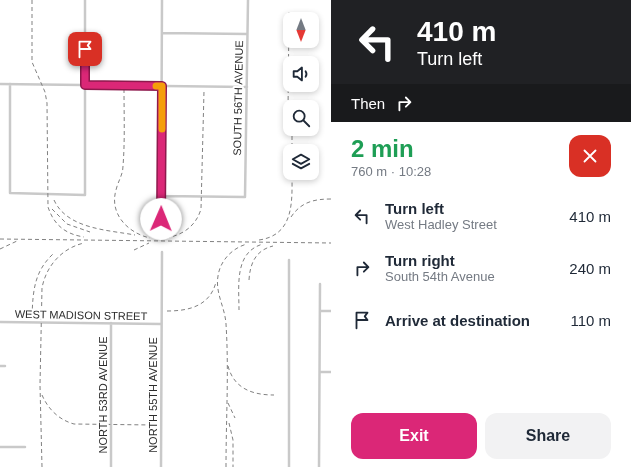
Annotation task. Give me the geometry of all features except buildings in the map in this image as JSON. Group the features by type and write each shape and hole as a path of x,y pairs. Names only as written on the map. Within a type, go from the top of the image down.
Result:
{"street":[{"path":"10,84 10,193 85,195 85,0"},
{"path":"158,228 161,219 162,196 162,0"},
{"name":"SOUTH 56TH AVENUE","path":"162,196 245,197 248,0"},
{"path":"162,33 248,34"},
{"path":"0,84 247,87"},
{"name":"NORTH 55TH AVENUE","path":"161,467 162,252"},
{"path":"289,260 289,467"},
{"path":"319,467 320,284"},
{"path":"320,311 331,311"},
{"name":"WEST MADISON STREET","path":"0,322 161,324"},
{"name":"NORTH 53RD AVENUE","path":"111,323 111,467"},
{"path":"0,366 5,366"},
{"path":"320,372 331,372"},
{"path":"0,447 25,448"}],"railway":[{"path":"32,0 32,62 45,92 47,103 48,207 53,219 61,228 71,234 84,237"},
{"path":"288,100 289,48"},
{"path":"124,89 123,169 116,190 115,207 122,221 128,227 134,232 150,238"},
{"path":"166,238 178,235 188,229 196,220 201,209 204,91"},
{"path":"292,136 292,144"},
{"path":"259,240 271,237 285,224 291,205 292,180"},
{"path":"291,217 299,208 308,202 331,199"},
{"path":"54,200 60,210 68,217 78,222 101,229 135,235"},
{"path":"52,209 67,224 90,232"},
{"path":"0,239 331,243"},
{"path":"0,249 17,241"},
{"path":"42,467 40,385 42,288 47,272 56,259 69,249 84,243"},
{"path":"134,250 149,243"},
{"path":"226,467 227,342 226,324 217,282 219,270 224,260 236,249 247,244"},
{"path":"239,310 239,281 243,262 247,254 254,248 263,244"},
{"path":"249,280 251,268 255,258 262,251 273,246"},
{"path":"32,316 34,290 38,275 53,254"},
{"path":"167,311 183,310 198,306 209,297 216,282"},
{"path":"228,366 235,380 245,389 259,394 274,395"},
{"path":"42,395 47,405 59,417 74,424 153,425"},
{"path":"228,403 235,418"},
{"path":"229,423 233,440 233,467"}],"slow traffic":[{"path":"156,86 162,86 162,129"}],"route":[{"path":"85,49 85,85 162,86 161,219"}]}
